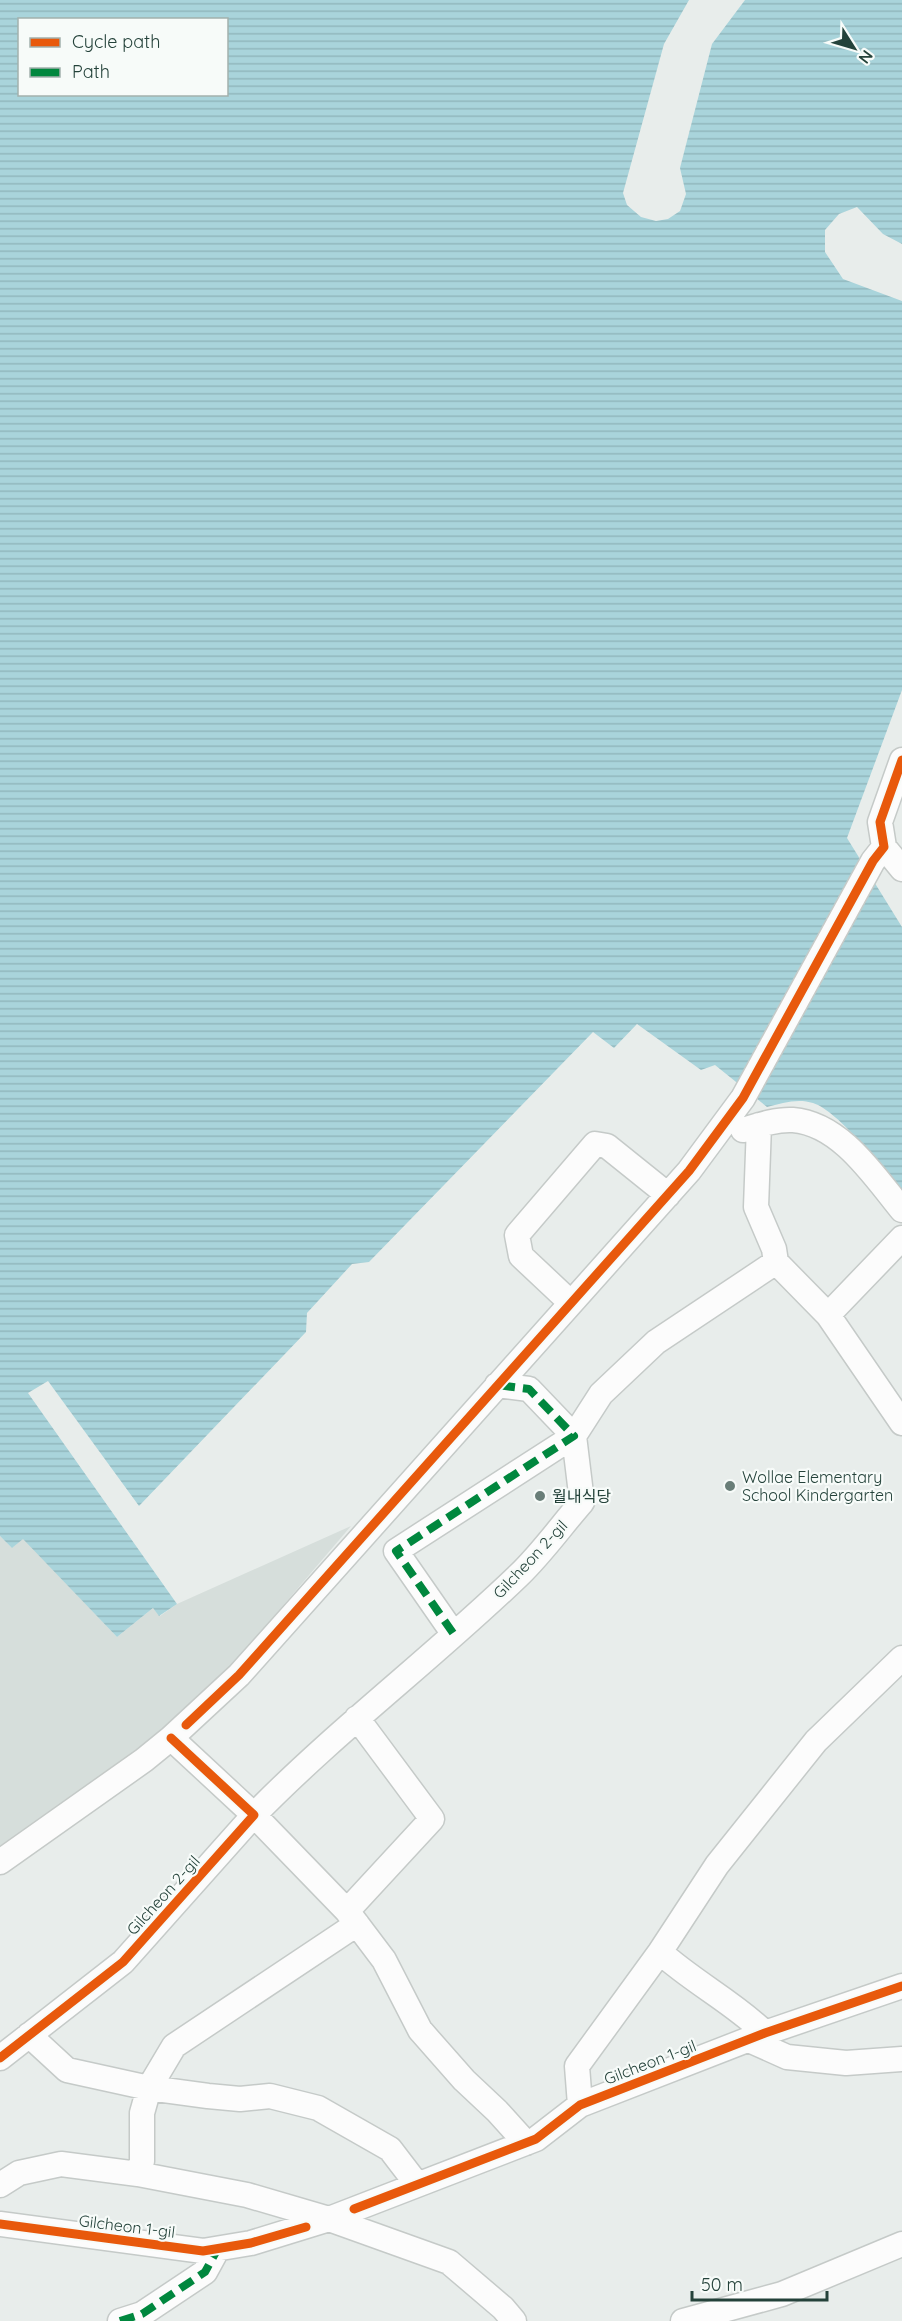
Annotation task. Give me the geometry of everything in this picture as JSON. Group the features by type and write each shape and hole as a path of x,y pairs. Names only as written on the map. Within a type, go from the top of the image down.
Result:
{"street":[{"path":"0,1862 144,1760 178,1732 239,1675 689,1171 743,1098 892,859 880,822 902,759"},
{"path":"689,1171 713,1148 740,1132 759,1125 792,1120 821,1126 859,1159 902,1210"},
{"path":"759,1125 756,1207 774,1249 776,1262 828,1315 902,1423"},
{"path":"571,1303 521,1256 517,1235 595,1144 607,1146 668,1195"},
{"path":"828,1315 902,1238"},
{"path":"453,1633 396,1551 574,1436 602,1394 656,1342 776,1262"},
{"path":"497,1385 529,1389 574,1436"},
{"name":"Gilcheon 2-gil","path":"1,2054 123,1962 254,1815 293,1775 520,1574 582,1502 574,1436"},
{"path":"580,2105 577,2066 660,1953 717,1865 816,1741 902,1658"},
{"path":"138,2174 142,2162 142,2113 149,2088 174,2046 352,1917 432,1819 357,1718"},
{"path":"178,1732 352,1917 384,1960 420,2030 464,2080 526,2143"},
{"path":"660,1953 681,1971 749,2017 757,2036 787,2057 846,2063 902,2060"},
{"name":"Gilcheon 1-gil","path":"0,2224 203,2251 251,2244 318,2223 416,2183 536,2139 580,2105 757,2036 902,1986"},
{"path":"29,2035 67,2070 149,2088 240,2099 270,2096 318,2108 390,2149 416,2183"},
{"path":"0,2185 19,2173 61,2164 138,2174 247,2195 318,2223 449,2262 514,2321"},
{"path":"683,2321 782,2294 900,2246"},
{"path":"141,2319 205,2272 217,2250"}],"shaded area":[{"path":"351,1526 197,1706 0,1850 0,1536 12,1548 23,1538 117,1637 153,1608 160,1616 177,1604"}],"water":[{"path":"0,0 689,0 664,44 623,193 627,205 641,217 656,221 668,219 680,211 686,194 680,168 712,44 745,0 902,0 902,244 883,234 857,207 839,214 825,230 825,252 843,279 902,301 902,690 847,838 902,927 902,1191 848,1129 824,1108 802,1101 767,1107 715,1065 701,1070 637,1024 614,1048 593,1032 369,1262 352,1264 307,1313 306,1332 139,1506 48,1381 28,1393 177,1604 159,1616 153,1608 117,1637 23,1539 12,1548 0,1536"}],"marked path":[{"path":"453,1633 396,1551 574,1436 529,1389 497,1385"},
{"path":"120,2321 142,2314 205,2272 217,2250"}],"cycle path":[{"path":"186,1725 239,1675 689,1171 743,1098 873,861 884,847 880,822 902,760"},
{"path":"0,2058 123,1962 254,1815 171,1738"},
{"path":"354,2209 536,2139 580,2105 765,2033 902,1986"},
{"path":"0,2224 203,2251 251,2243 306,2227"}],"place":[{"name":"Wollae Elementary School Kindergarten","path":"730,1486"},
{"name":"월내식당","path":"540,1496"}]}
